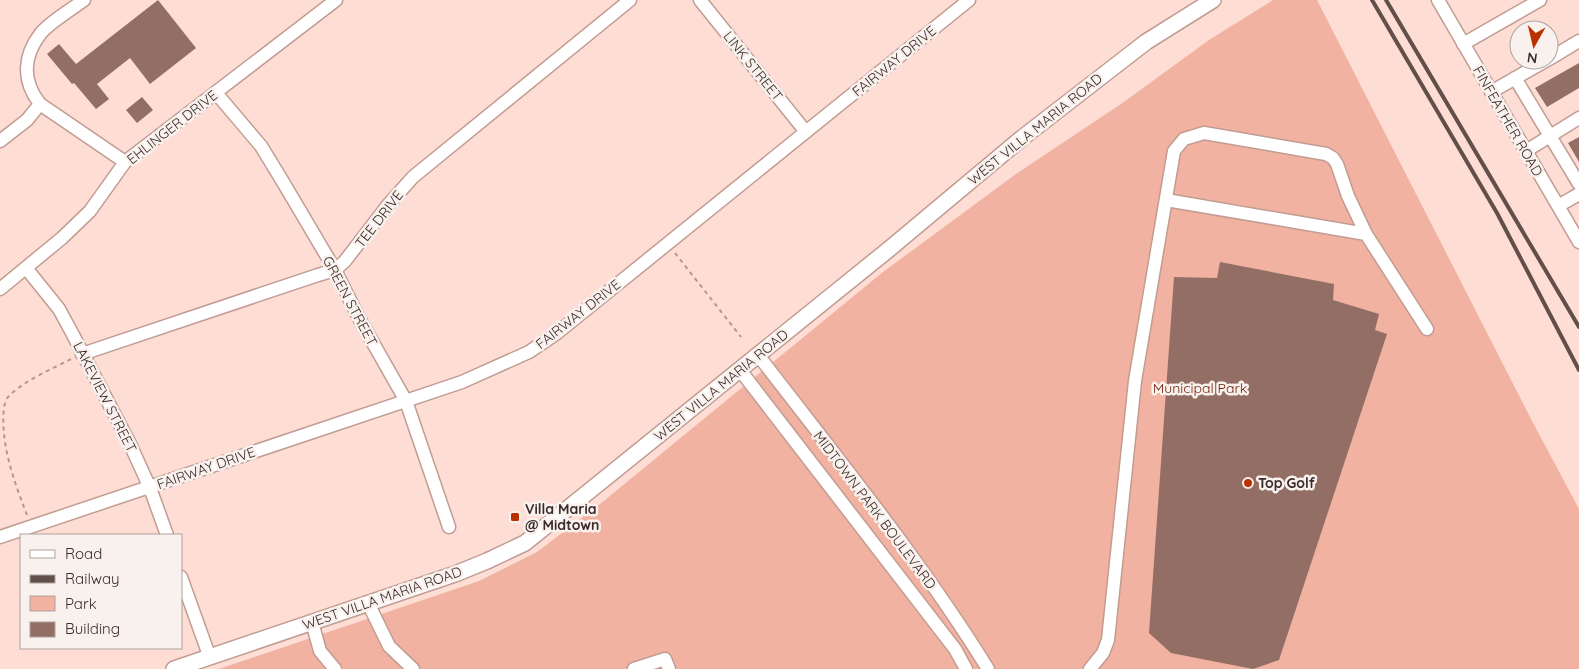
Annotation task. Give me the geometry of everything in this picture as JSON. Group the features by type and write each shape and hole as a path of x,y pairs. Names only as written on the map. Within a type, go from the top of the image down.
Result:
{"main road":[{"name":"WEST VILLA MARIA ROAD","path":"174,669 455,574 525,542 758,356 1022,138 1146,42 1213,0"}],"street":[{"path":"84,0 42,32 31,49 27,64 27,80 32,93 40,104 125,162"},
{"name":"EHLINGER DRIVE","path":"0,289 62,238 90,211 125,162 336,0"},
{"name":"TEE DRIVE","path":"82,354 335,270 346,261 412,176 630,0"},
{"name":"LINK STREET","path":"700,0 806,132"},
{"name":"FAIRWAY DRIVE","path":"0,537 462,382 529,352 557,333 970,0"},
{"name":"FINFEATHER ROAD","path":"1438,0 1579,242"},
{"path":"1463,44 1540,0"},
{"path":"1559,53 1579,41"},
{"path":"1492,92 1529,70"},
{"path":"1515,78 1579,184"},
{"name":"GREEN STREET","path":"216,93 261,146 335,270 360,320 406,401 449,527"},
{"path":"0,141 27,120 40,104"},
{"path":"1526,151 1579,118"},
{"path":"1090,669 1103,653 1108,640 1135,381 1174,151 1184,138 1204,133 1326,154 1337,164 1348,196 1366,234 1427,329"},
{"path":"1558,206 1579,194"},
{"path":"1166,200 1366,234"},
{"name":"LAKEVIEW STREET","path":"26,268 59,309 130,444 150,488 167,534"},
{"name":"MIDTOWN PARK BOULEVARD","path":"758,356 858,485 955,616 988,669"},
{"name":"MIDTOWN PARK BOULEVARD","path":"740,370 955,648 966,669"},
{"path":"182,580 210,658"},
{"path":"368,603 389,646 413,669"},
{"path":"312,622 320,651 335,669"},
{"path":"634,669 666,659 669,669"}],"path":[{"path":"668,244 741,337"},
{"path":"32,526 8,466 1,436 1,418 7,398 34,378 82,354"}],"green space":[{"name":"Municipal Park","path":"1273,0 1317,0 1579,509 1579,669 219,669 479,581 537,552 600,504 883,272 1016,174 1121,104 1209,40"}],"building":[{"path":"158,0 196,48 150,84 130,58 97,84 109,99 96,109 47,54 59,44 76,64"},
{"path":"1579,63 1579,88 1547,107 1535,88"},
{"path":"142,97 153,110 137,123 126,110"},
{"path":"1579,137 1579,162 1568,143"},
{"name":"Top Golf","path":"1220,262 1334,284 1333,300 1379,314 1375,330 1387,334 1279,660 1253,669 1171,653 1149,633 1174,277 1217,278"}],"railway":[{"path":"1372,0 1497,213 1579,370"},
{"path":"1386,0 1579,327"}],"place":[{"name":"Top Golf","path":"1248,483"},
{"name":"Villa Maria @ Midtown","path":"515,517"}]}
